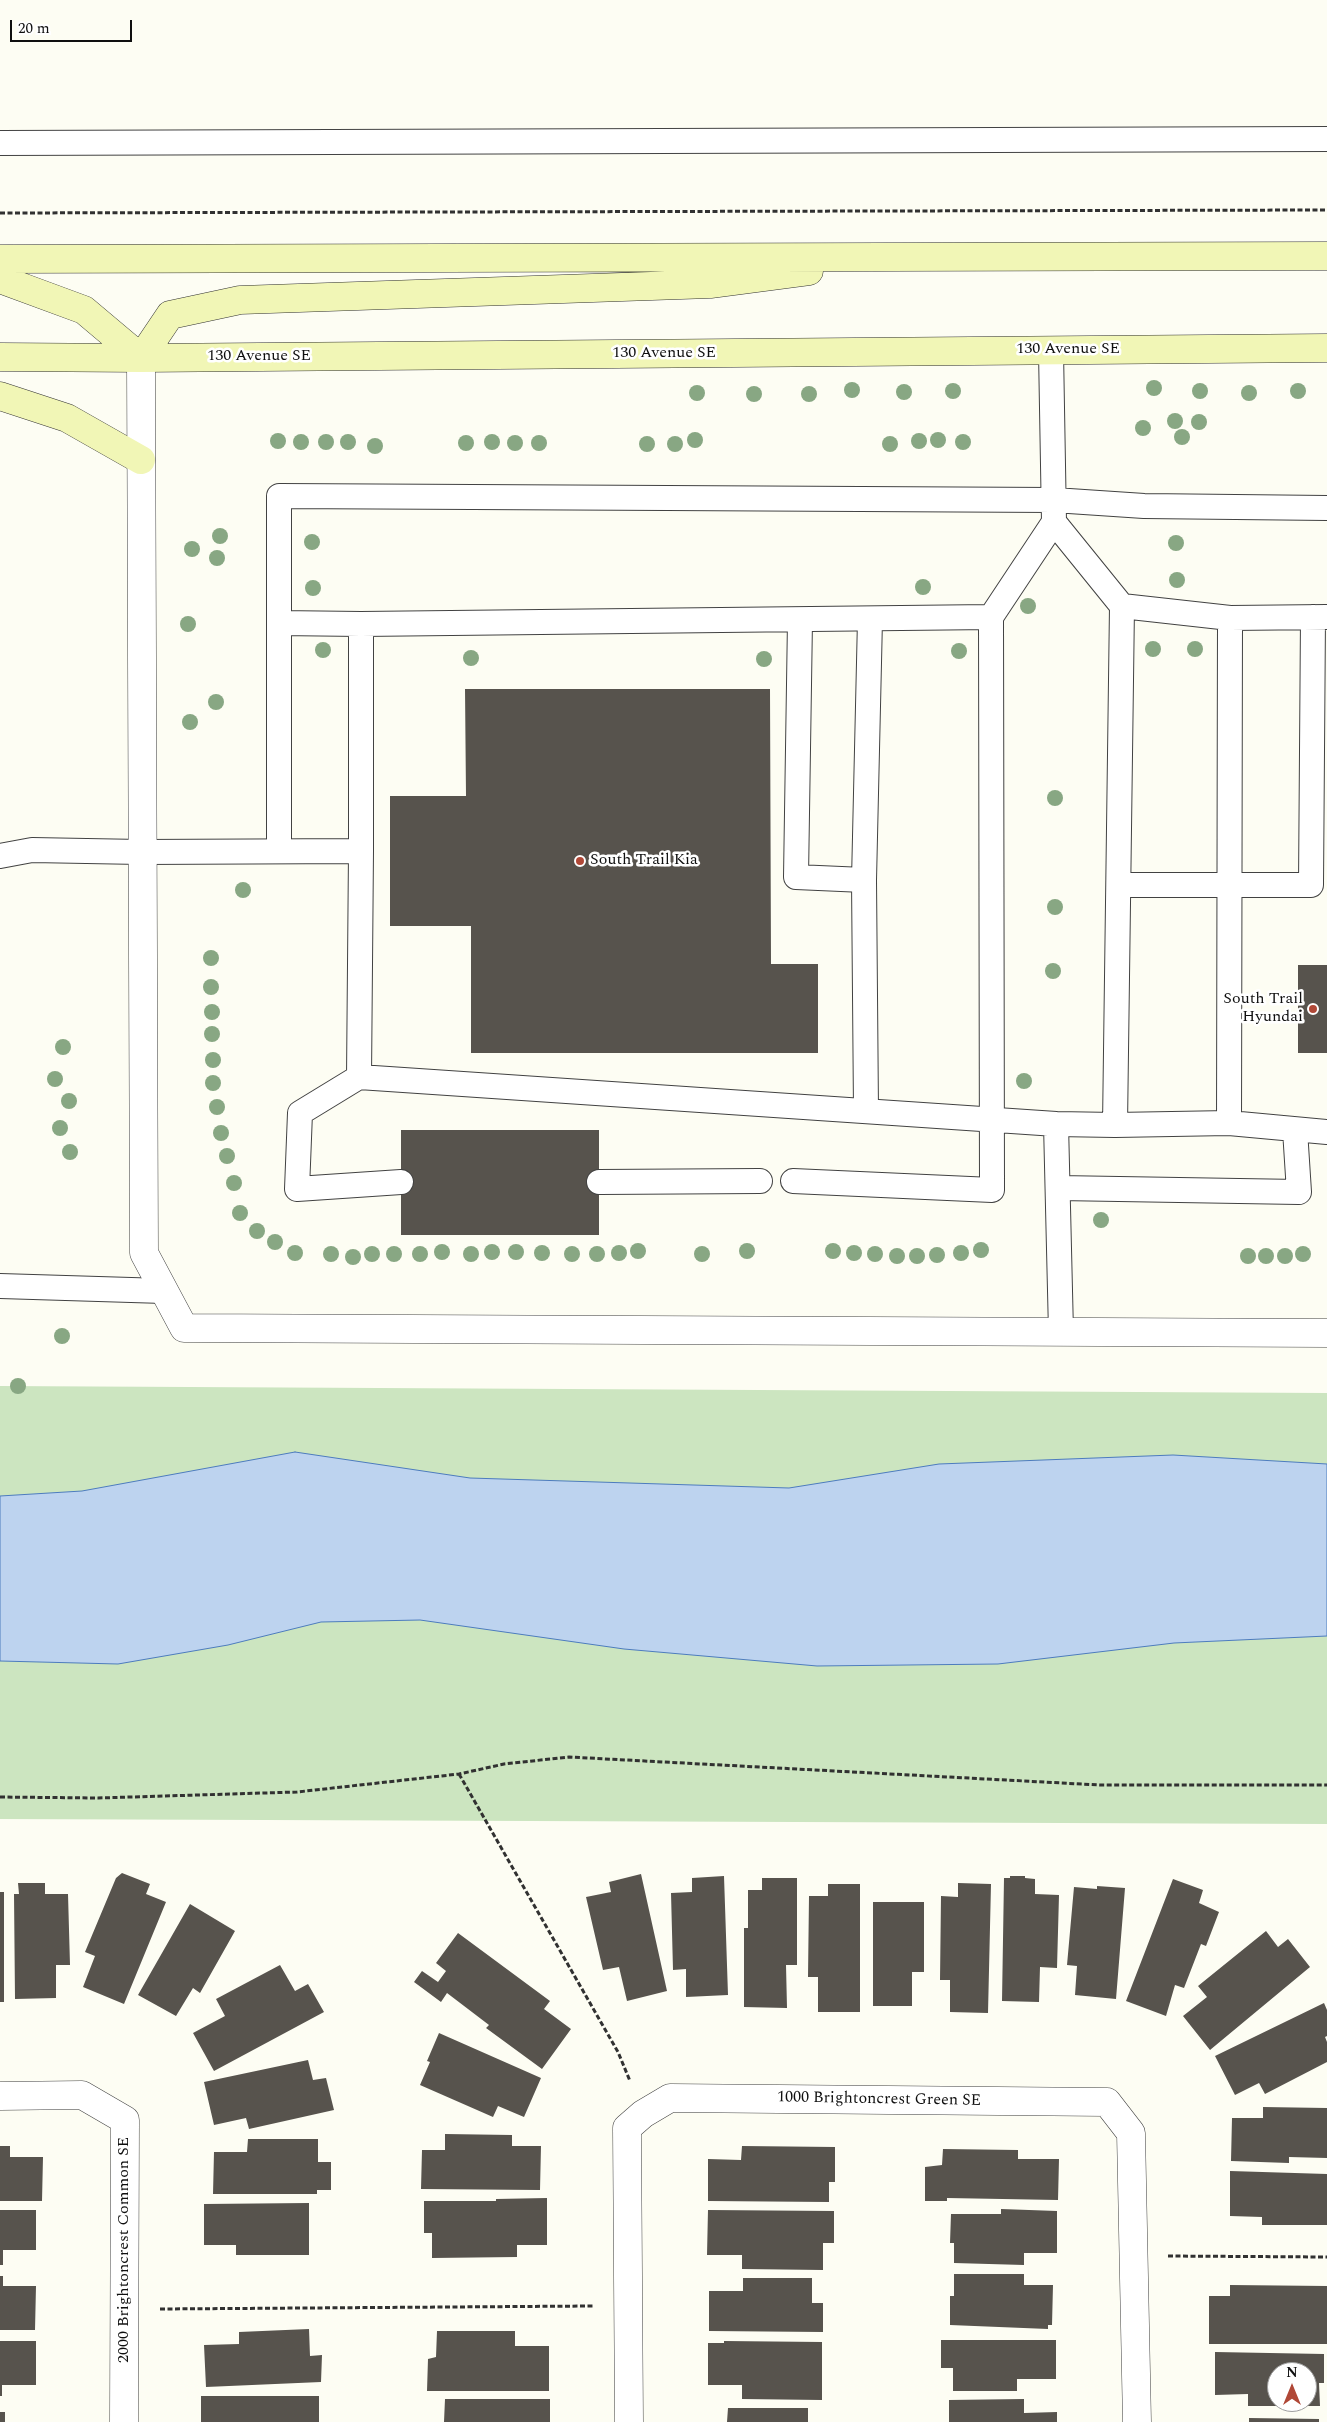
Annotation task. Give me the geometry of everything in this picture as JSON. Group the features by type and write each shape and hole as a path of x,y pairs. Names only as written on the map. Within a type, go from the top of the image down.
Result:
{"main road":[{"path":"0,258 1327,256"},
{"path":"0,279 84,310 141,358 170,315 240,300 710,284 927,257"},
{"name":"130 Avenue SE","path":"0,357 141,358 1327,348"},
{"path":"0,396 67,418 141,460"}],"street":[{"path":"141,358 141,852 144,1253 184,1328 1327,1333"},
{"name":"2000 Brightoncrest Common SE","path":"0,2096 82,2095 125,2120 124,2422"},
{"name":"1000 Brightoncrest Green SE","path":"629,2422 627,2128 643,2114 670,2098 1107,2102 1132,2133 1137,2422"}],"lane":[{"path":"0,143 1327,138"},
{"path":"792,1181 992,1190 991,617 1054,511 1051,350"},
{"path":"279,851 279,496 1054,511 1144,506 1327,508"},
{"path":"1054,511 1122,606 1115,1125"},
{"path":"1119,885 1311,885 1320,617 1230,618 1122,606"},
{"path":"279,623 361,624 991,617"},
{"path":"1229,1123 1230,618"},
{"path":"866,1111 864,880 870,619"},
{"path":"800,620 796,877 864,880"},
{"path":"359,1077 361,624"},
{"path":"0,856 32,850 141,852 361,851"},
{"path":"401,1182 297,1189 300,1113 359,1077 1056,1124 1229,1123 1327,1132"},
{"path":"1056,1124 1061,1332"},
{"path":"1059,1188 1299,1192 1295,1130"},
{"path":"599,1182 760,1181"},
{"path":"0,1286 164,1291"}],"path":[{"path":"0,213 1327,210"},
{"path":"0,1797 107,1798 297,1792 459,1774 504,1764 569,1757 1100,1785 1327,1785"},
{"path":"459,1774 618,2052 643,2114"},
{"path":"1135,2256 1327,2257"},
{"path":"124,2310 628,2306"}],"green space":[{"path":"0,1386 1327,1393 1327,1824 0,1819"}],"water":[{"path":"295,1452 470,1478 789,1488 939,1464 1173,1455 1327,1464 1327,1636 1174,1643 998,1664 817,1666 624,1649 420,1620 321,1622 228,1645 118,1664 0,1661 0,1496 82,1491"}],"building":[{"name":"South Trail Kia","path":"465,689 770,689 771,964 818,964 818,1053 471,1053 471,926 390,926 390,796 466,796"},
{"name":"South Trail Hyundai","path":"1298,965 1327,965 1327,1053 1298,1053"},
{"path":"401,1130 599,1130 599,1235 401,1235"},
{"path":"122,1873 150,1884 146,1894 166,1902 124,2004 83,1987 95,1956 85,1952 116,1878"},
{"path":"641,1874 667,1991 627,2001 619,1967 603,1970 586,1897 611,1892 609,1882"},
{"path":"724,1876 728,1995 686,1997 686,1969 673,1970 671,1893 692,1892 692,1878"},
{"path":"1010,1876 1025,1876 1025,1878 1035,1879 1035,1894 1059,1895 1057,1968 1040,1967 1039,2002 1002,2001 1004,1878 1010,1878"},
{"path":"762,1878 797,1878 797,1965 786,1965 787,2008 744,2007 744,1928 748,1928 748,1890 762,1890"},
{"path":"1173,1879 1203,1890 1199,1903 1219,1912 1206,1946 1201,1944 1184,1988 1175,1985 1166,2016 1126,2001"},
{"path":"18,1883 45,1883 45,1894 68,1894 70,1965 56,1965 56,1998 15,1999 14,1894 19,1894"},
{"path":"958,1883 991,1884 988,2013 950,2012 950,1980 940,1980 941,1896 958,1897"},
{"path":"828,1884 860,1884 860,2012 818,2012 818,1977 808,1977 809,1896 828,1896"},
{"path":"1097,1886 1125,1888 1116,1999 1075,1995 1077,1966 1067,1965 1074,1887 1097,1889"},
{"path":"0,1892 4,1892 4,2002 0,2002"},
{"path":"873,1902 924,1902 924,1972 912,1972 912,2006 873,2006"},
{"path":"190,1904 235,1931 200,1993 193,1988 176,2016 138,1995"},
{"path":"1266,1931 1278,1947 1288,1939 1310,1967 1210,2050 1183,2016 1207,1997 1198,1986"},
{"path":"458,1933 550,2001 544,2009 571,2029 542,2069 486,2028 489,2025 447,1993 441,2002 414,1982 422,1971 438,1982 446,1971 436,1963"},
{"path":"280,1965 295,1991 308,1984 324,2012 214,2071 193,2033 225,2016 216,1999"},
{"path":"1324,2003 1327,2010 1327,2036 1325,2037 1327,2042 1327,2062 1265,2094 1259,2083 1235,2095 1215,2056"},
{"path":"439,2033 541,2078 524,2117 498,2106 493,2117 420,2085 430,2062 427,2061"},
{"path":"308,2060 313,2080 326,2078 334,2110 249,2129 246,2118 214,2125 204,2082"},
{"path":"1263,2107 1327,2108 1327,2158 1289,2157 1289,2163 1231,2161 1232,2118 1263,2118"},
{"path":"445,2134 512,2135 512,2146 541,2146 540,2190 421,2189 422,2150 445,2150"},
{"path":"248,2139 318,2139 318,2162 331,2162 331,2190 317,2190 317,2194 213,2194 214,2152 247,2152"},
{"path":"0,2146 10,2146 10,2157 43,2157 42,2201 0,2201"},
{"path":"742,2146 835,2147 835,2182 829,2182 829,2202 708,2201 708,2159 741,2160"},
{"path":"943,2149 1018,2150 1018,2159 1059,2159 1058,2200 947,2198 947,2201 925,2201 925,2167 942,2165"},
{"path":"1230,2171 1327,2174 1327,2225 1262,2225 1262,2217 1230,2216"},
{"path":"547,2198 547,2245 517,2245 517,2257 432,2258 432,2233 424,2233 424,2201 496,2201 496,2199"},
{"path":"309,2203 309,2255 236,2255 236,2245 204,2245 204,2204"},
{"path":"1001,2209 1057,2211 1057,2253 1024,2253 1024,2265 954,2263 954,2243 950,2243 951,2214 1001,2214"},
{"path":"0,2210 36,2210 36,2250 3,2250 3,2265 0,2265"},
{"path":"708,2210 834,2211 834,2243 823,2243 823,2270 742,2269 742,2255 707,2255"},
{"path":"954,2274 1024,2274 1024,2285 1053,2285 1052,2325 1048,2325 1048,2329 950,2325 950,2296 954,2296"},
{"path":"0,2276 3,2276 3,2286 36,2286 35,2330 0,2330"},
{"path":"743,2278 812,2278 812,2303 823,2303 823,2332 709,2331 709,2291 743,2291"},
{"path":"1230,2285 1327,2286 1327,2344 1209,2344 1209,2296 1230,2296"},
{"path":"309,2329 310,2356 322,2355 321,2382 206,2387 204,2345 239,2344 239,2332"},
{"path":"437,2331 515,2331 515,2346 549,2346 549,2391 427,2391 428,2359 436,2357"},
{"path":"941,2340 1056,2340 1056,2379 1017,2379 1017,2391 953,2391 953,2368 941,2368"},
{"path":"0,2341 36,2341 36,2385 2,2385 2,2396 0,2396"},
{"path":"724,2341 822,2342 822,2400 742,2399 742,2385 708,2385 708,2343 724,2343"},
{"path":"1215,2352 1324,2354 1324,2383 1319,2383 1320,2406 1317,2406 1317,2362 1267,2362 1267,2406 1248,2406 1248,2394 1215,2395"},
{"path":"201,2396 319,2396 319,2422 201,2422"},
{"path":"445,2399 550,2399 550,2422 444,2422"},
{"path":"1024,2399 1024,2413 1057,2412 1057,2422 949,2422 949,2400"},
{"path":"728,2408 808,2408 808,2422 727,2422"},
{"path":"0,2412 5,2412 5,2422 0,2422"},
{"path":"1249,2418 1319,2419 1319,2422 1249,2422"}],"place":[{"name":"South Trail Kia","path":"580,861"},
{"name":"South Trail Hyundai","path":"1313,1009"}]}
